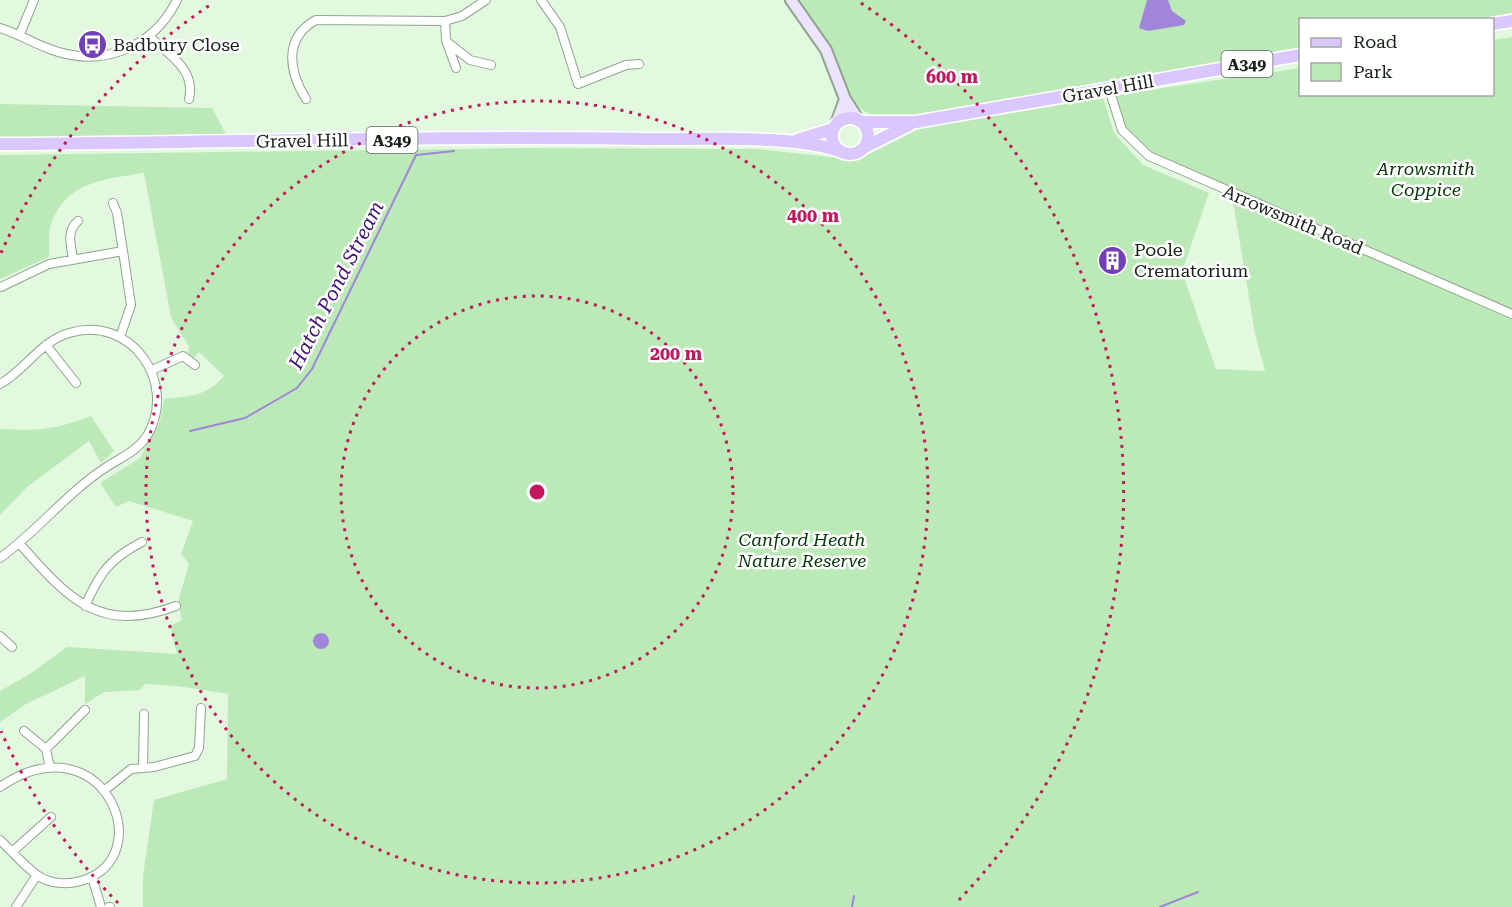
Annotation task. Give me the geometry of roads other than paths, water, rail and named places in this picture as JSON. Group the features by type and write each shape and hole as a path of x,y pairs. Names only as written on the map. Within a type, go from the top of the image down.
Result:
{"main road":[{"path":"1494,24 1512,21"},
{"name":"Gravel Hill","path":"860,120 900,124 916,122 1299,56"},
{"path":"846,118 860,120 868,131 865,147 854,154 842,152 832,140 834,127 846,118"},
{"name":"Gravel Hill","path":"865,147 916,122"},
{"name":"Gravel Hill","path":"784,142 834,127"},
{"name":"Gravel Hill","path":"0,144 541,137 784,142 825,147 842,152"}],"street":[{"path":"20,34 34,0"},
{"path":"0,28 20,34 46,48 88,56 108,55 150,37 168,18 177,0"},
{"path":"306,99 291,69 295,43 307,25 316,20 445,21 462,16 486,0"},
{"path":"541,0 560,27 578,84 626,65 639,63"},
{"path":"791,0 826,50 845,99 860,120"},
{"path":"445,21 447,42 456,68"},
{"path":"150,37 189,75 192,87 189,99"},
{"path":"447,42 470,60 491,65"},
{"name":"Arrowsmith Road","path":"1109,89 1122,130 1149,156 1512,314"},
{"path":"834,127 845,99"},
{"path":"113,203 117,213 131,305 120,337"},
{"path":"73,259 71,228 78,221"},
{"path":"1,287 25,273 49,264 123,251"},
{"path":"0,384 22,369 56,337 80,330 105,331 120,337 141,352 157,384 158,407 151,427 140,445 74,490 19,543 0,558"},
{"path":"46,345 76,383"},
{"path":"152,370 183,356 195,365"},
{"path":"84,606 97,579 112,560 142,542"},
{"path":"19,543 57,586 84,606 127,616 173,607 174,618"},
{"path":"0,636 12,647"},
{"path":"105,790 126,771 195,756 199,748 201,708"},
{"path":"46,749 86,710"},
{"path":"79,717 86,725"},
{"path":"135,723 145,718 143,768"},
{"path":"192,718 201,719"},
{"path":"24,731 46,749 50,768"},
{"path":"0,787 17,777 50,768 86,776 105,790 116,809 118,834 112,856 92,877 67,883 37,875 0,840"},
{"path":"12,852 51,817"},
{"path":"16,907 37,875"},
{"path":"92,877 101,907"}],"waterway":[{"name":"Hatch Pond Stream","path":"190,431 245,418 297,388 312,369 416,155 454,151"},
{"path":"1160,907 1198,892"},
{"path":"852,907 854,896"}],"place":[{"name":"Badbury Close","path":"92,45"},
{"name":"Poole Crematorium","path":"1113,260"}],"park label":[{"name":"Arrowsmith Coppice","path":"1426,180"},
{"name":"Canford Heath Nature Reserve","path":"802,550"}]}
